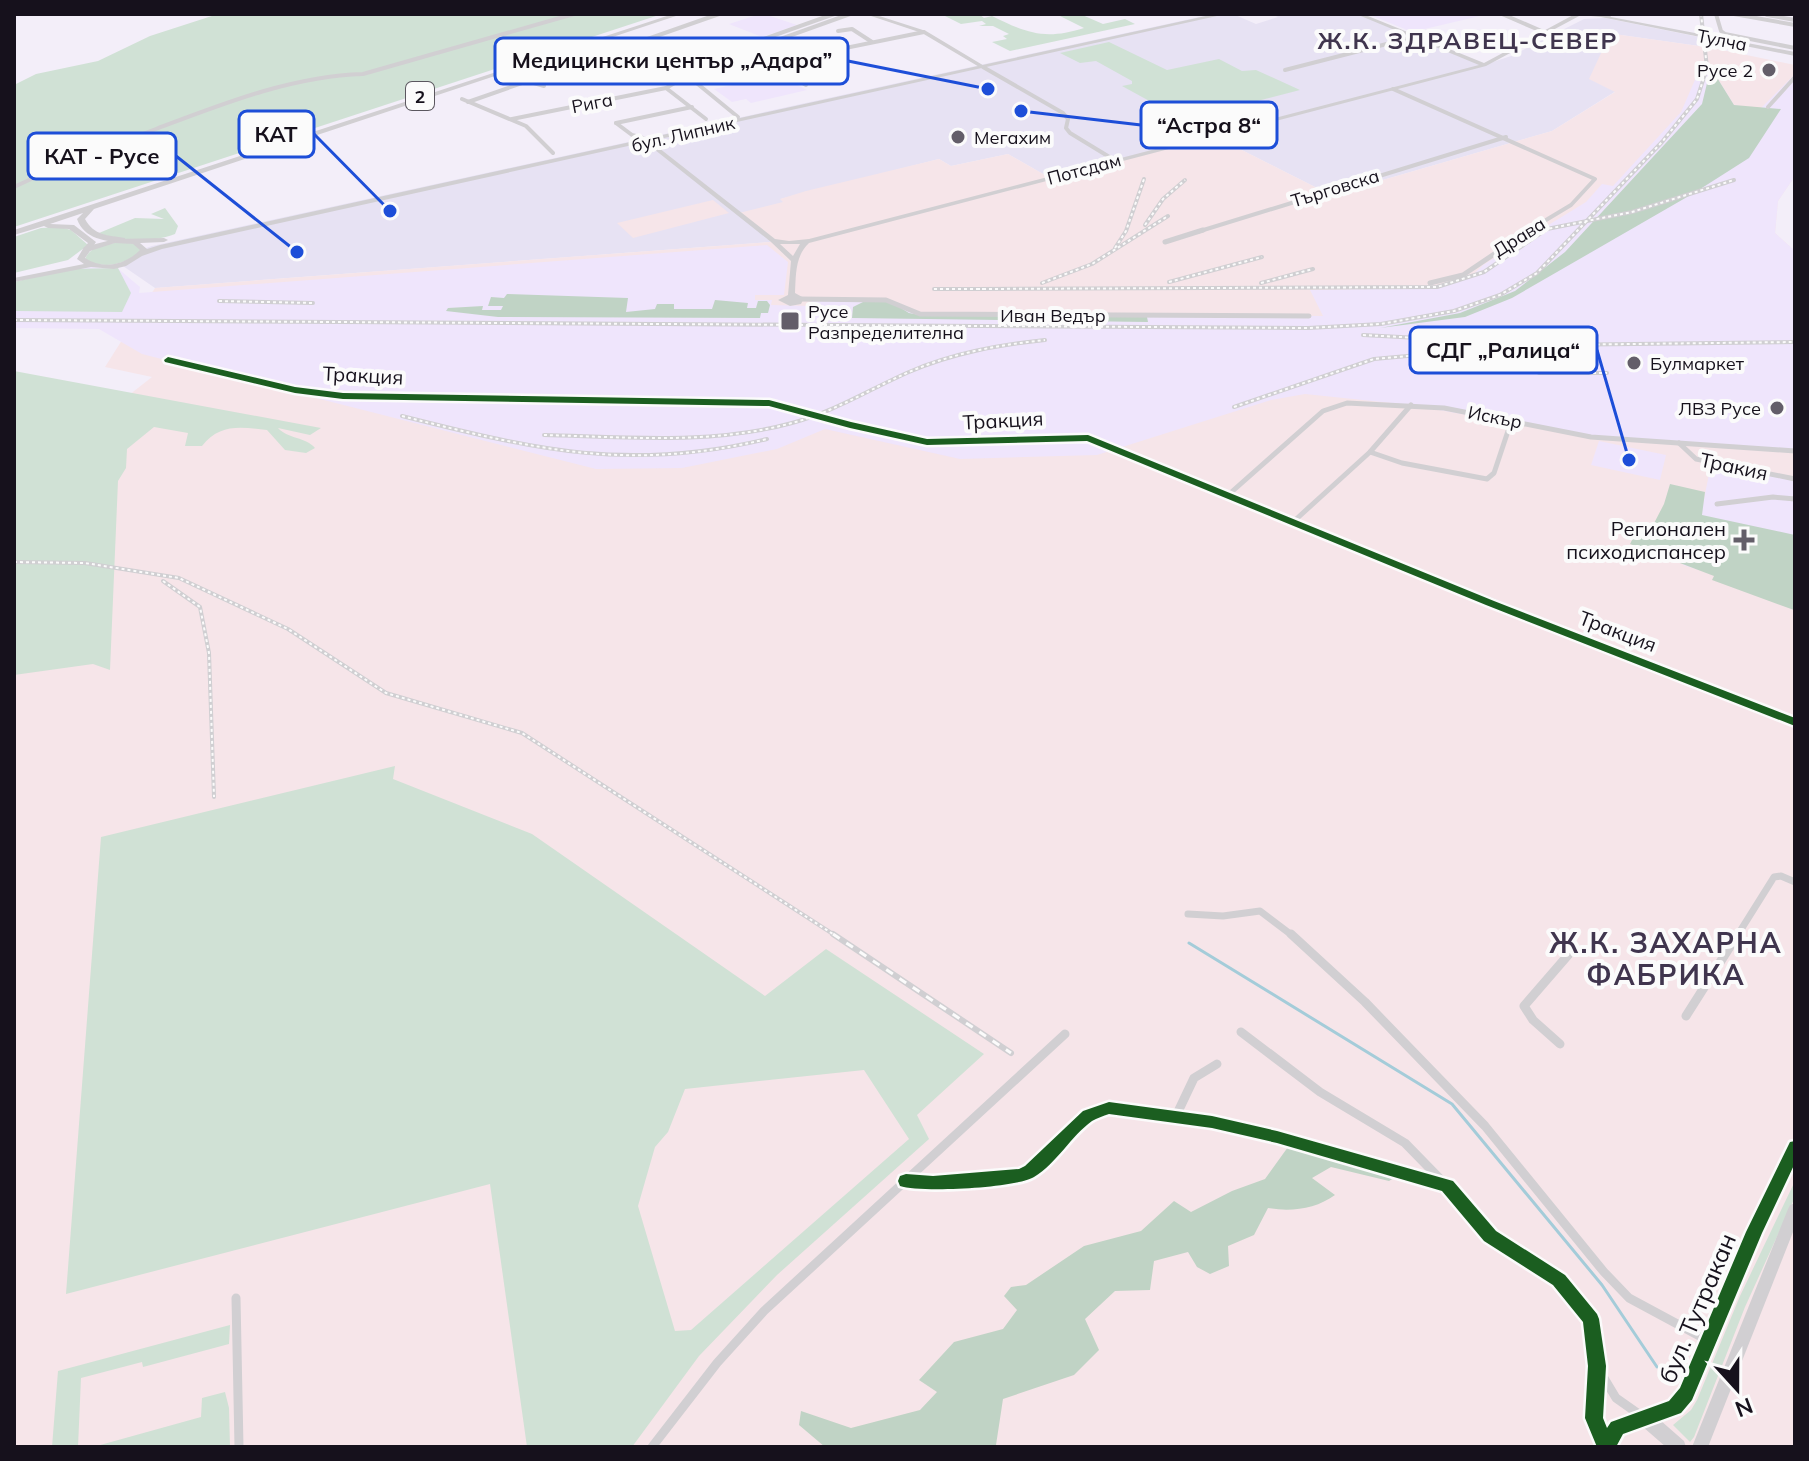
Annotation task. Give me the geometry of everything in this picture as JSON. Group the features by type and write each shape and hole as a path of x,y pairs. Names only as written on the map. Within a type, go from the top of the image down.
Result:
{"highway":[{"name":"2","path":"14,231 42,219 669,14"},
{"name":"2","path":"14,231 679,14"},
{"path":"125,240 95,236 81,221 91,210 135,193"},
{"path":"14,231 68,226 91,240 85,252"}],"main road":[{"name":"бул. Липник","path":"91,266 116,266 160,247 1207,14"},
{"name":"бул. Липник","path":"646,139 737,115 1223,14"},
{"name":"бул. Липник","path":"85,252 125,240 182,237 401,194"},
{"path":"125,240 144,247 142,254"},
{"path":"85,252 83,262 91,266"},
{"path":"14,277 65,262 85,252"},
{"path":"14,277 91,266"},
{"name":"бул. Тутракан","path":"1606,1447 1617,1428 1675,1407 1681,1401 1795,1147"},
{"path":"1700,1447 1795,1209"},
{"path":"1646,1419 1678,1447"}],"street":[{"path":"14,187 56,167 230,101 331,75 363,74 574,14"},
{"path":"629,42 710,14"},
{"path":"553,153 526,126 462,99 719,14"},
{"path":"693,64 834,14"},
{"name":"Рига","path":"512,119 666,88 702,67 850,14"},
{"path":"868,14 924,32 982,64 1063,113 1068,119 1066,128 1070,133 1116,161"},
{"path":"996,15 1007,14"},
{"path":"1359,14 1484,65"},
{"path":"1502,14 1546,33"},
{"name":"Потсдам","path":"773,241 809,241 1484,65 1581,14"},
{"name":"Тулча","path":"1581,14 1795,51"},
{"path":"1599,17 1612,14"},
{"name":"Тулча","path":"1620,14 1654,24 1795,51"},
{"path":"1716,14 1721,31 1725,34 1795,51"},
{"path":"1734,14 1794,19"},
{"path":"1760,14 1794,19"},
{"name":"Потсдам","path":"1572,20 1599,17"},
{"path":"838,31 852,29 872,42"},
{"path":"693,79 924,32"},
{"path":"1285,70 1414,37"},
{"path":"629,42 702,67"},
{"path":"468,102 610,48 693,79 737,115"},
{"path":"771,64 806,85"},
{"path":"1768,107 1795,77"},
{"path":"521,78 544,86"},
{"path":"666,88 706,119"},
{"path":"1393,89 1506,137"},
{"path":"692,107 616,123 632,135 646,139 795,261"},
{"name":"Драва","path":"1430,283 1463,275 1571,205 1595,179 1506,137"},
{"name":"Търговска","path":"1165,242 1506,137"},
{"path":"800,299 791,295 795,261 799,247 809,241"},
{"name":"Иван Ведър","path":"800,299 892,300 920,314 1309,316"},
{"name":"Тракция","path":"168,360 295,390 343,396 769,403 927,442 1088,438 1795,722"},
{"name":"Искър","path":"1227,496 1323,411 1347,403 1411,405 1512,419 1591,437 1795,451"},
{"path":"1293,522 1370,452 1411,405"},
{"path":"1370,452 1402,463 1487,479 1494,473 1512,419"},
{"name":"Тракия","path":"1679,443 1696,459 1795,479"},
{"path":"1717,504 1740,502 1751,497 1795,499"},
{"path":"1686,1016 1777,875 1795,882"},
{"path":"1188,914 1223,916 1260,911 1291,934 1365,1002 1485,1126 1604,1272 1629,1298 1707,1340"},
{"path":"1560,1044 1533,1020 1524,1006 1569,954"},
{"path":"1241,1032 1320,1092 1405,1143 1490,1236 1559,1280 1576,1299 1591,1319 1597,1366 1594,1418 1606,1447"},
{"path":"652,1447 717,1363 764,1311 1065,1034"},
{"path":"1175,1118 1188,1085 1200,1070 1217,1064"},
{"path":"906,1181 933,1183 1021,1176 1031,1171 1088,1115 1109,1108 1212,1122 1277,1137 1447,1186"},
{"path":"236,1298 239,1447"},
{"path":"1597,1366 1616,1398 1646,1419"}],"shaded area":[{"path":"760,14 797,25 762,37 729,24"},
{"path":"1213,14 1233,14 1256,24 1278,17 1271,14 1361,14 1484,65 1511,56 1584,19 1605,18 1699,37 1699,46 1614,34 1616,91 1552,131 1331,195 1214,136 1050,178 1008,154 951,166 939,159 781,199 784,202 770,242 155,288 123,266 143,249 152,246"},
{"path":"1368,14 1482,14 1484,15 1412,32"},
{"path":"1614,34 1713,48 1795,65 1795,176 1778,201 1775,233 1795,251 1795,1447 14,1447 14,558 124,399 152,377 105,367 155,288 770,242 773,241 739,213 783,202 780,199 806,191 939,159 951,166 1008,154 1050,178 1214,136 1331,195 1552,131 1615,92 1589,79 1609,36"},
{"path":"1698,73 1716,76 1734,105 1759,110 1795,74 1795,176 1778,201 1775,233 1795,251 1795,451 1591,437 1411,405 1305,394 1271,400 1097,455 960,459 825,429 777,449 682,468 596,469 142,354 99,329 14,328 14,283 87,266 115,266 140,287 139,293 767,245 788,262 784,295 755,295 755,300 772,300 771,305 810,306 812,300 892,300 911,312 1323,316 1310,290 1432,288 1472,276 1483,265 1586,202 1602,184 1613,186 1681,112"},
{"path":"778,75 807,90 751,103 746,99 732,102 714,89"},
{"path":"713,200 729,213 633,238 617,223"},
{"path":"1599,441 1666,455 1660,480 1591,465"},
{"name":"Регионален психодиспансер","path":"1711,464 1795,481 1795,599 1683,565 1701,514"}],"green space":[{"path":"218,14 662,14 14,227 14,85 36,74 98,61 150,36"},
{"path":"941,14 992,16 1027,31 1048,34 1084,28 1058,15 1034,14 1080,14 1103,24 1125,19 1135,24 1010,51 992,42 1007,39 1003,36 1009,34 993,26 979,26 986,24 982,21 961,24"},
{"path":"1109,42 1167,70 1219,59 1242,71 1256,70 1300,90 1190,118 1213,129 1206,132 1122,86 1132,84 1132,81 1096,61 1080,63 1060,53"},
{"path":"1709,75 1716,76 1734,105 1781,109 1749,158 1512,298 1465,317 1380,328 1460,313 1515,291 1565,252 1702,104"},
{"path":"165,208 178,226 175,234 137,240 99,233 135,218 164,219 151,214"},
{"path":"41,228 71,230 88,245 68,260 14,273 14,237"},
{"path":"121,242 136,244 141,250 129,259 114,264 99,264 85,259 96,248"},
{"path":"118,268 131,293 122,312 14,311 14,282 69,269"},
{"path":"507,294 628,298 626,312 655,309 657,304 674,304 674,309 712,309 715,300 748,303 747,308 756,308 758,301 767,301 770,305 768,313 761,313 760,318 498,317 446,311 448,308 483,306 482,310 501,310 503,306 488,306 491,297 504,298"},
{"path":"865,301 891,302 909,313 920,315 1147,317 1148,322 852,318 853,307"},
{"path":"14,371 321,428 310,435 278,428 315,448 306,453 285,450 267,430 240,428 216,433 202,446 185,446 188,433 154,427 127,449 126,468 118,481 110,670 93,664 14,675"},
{"path":"1670,484 1705,492 1702,515 1795,535 1794,610 1712,580 1714,576 1630,544 1637,530 1650,531"},
{"path":"395,766 393,779 532,834 765,996 826,949 984,1054 917,1115 929,1139 777,1275 699,1356 632,1447 527,1447 490,1184 66,1294 101,837","holes":["864,1070 909,1139 691,1330 675,1331 638,1206 655,1147 668,1132 685,1089"]},
{"path":"1288,1147 1397,1176 1389,1181 1331,1167 1312,1178 1335,1195 1320,1204 1303,1208 1268,1208 1254,1235 1228,1246 1229,1266 1210,1274 1197,1267 1188,1252 1154,1261 1150,1290 1115,1291 1085,1319 1099,1350 1074,1375 1003,1399 996,1445 825,1447 799,1425 801,1411 851,1428 920,1410 937,1392 919,1380 954,1342 1003,1329 1017,1310 1004,1296 1011,1287 1026,1285 1084,1246 1141,1231 1174,1201 1191,1212 1232,1191 1265,1179"},
{"path":"1795,1181 1795,1197 1745,1307 1690,1442 1673,1425 1691,1410 1697,1400 1740,1296"},
{"path":"230,1325 229,1344 143,1367 142,1362 81,1378 78,1447 52,1447 58,1371"},
{"path":"225,1392 229,1408 230,1447 93,1447 201,1417 202,1398"}],"waterway":[{"path":"1189,943 1452,1104 1602,1285 1657,1367"}],"railway":[{"path":"1587,221 1662,142 1697,99 1707,68 1701,14"},
{"path":"1115,248 1126,231 1144,179"},
{"path":"1145,225 1163,199 1185,180"},
{"path":"1587,221 1632,212 1734,180"},
{"path":"1042,283 1092,264 1168,216"},
{"path":"14,320 1308,328 1381,324 1454,311 1500,295 1537,273 1587,221"},
{"path":"977,289 1437,287 1484,272 1547,229 1587,221"},
{"path":"1169,282 1262,257"},
{"path":"1261,283 1313,269"},
{"path":"934,289 977,289"},
{"path":"977,289 987,289"},
{"path":"219,301 313,303"},
{"path":"1363,335 1550,345 1795,342"},
{"path":"544,435 669,438 762,430 823,413 909,372 942,360 993,347 1045,340"},
{"path":"1234,407 1374,359 1474,350"},
{"path":"1411,364 1553,364"},
{"path":"1539,373 1607,373"},
{"path":"402,416 496,439 583,453 671,454 767,439"},
{"path":"14,562 85,563 179,578 288,629 386,693 522,733 836,936"},
{"path":"163,581 200,607 209,653 214,797"},
{"path":"836,936 1011,1053"}],"cycle path":[{"path":"168,360 295,390 343,396 769,403 927,442 1088,438 1490,603 1795,722"},
{"path":"906,1181 933,1183 1021,1176 1031,1171 1088,1115 1109,1108 1212,1122 1277,1137 1447,1186 1490,1236 1559,1280 1591,1319 1597,1366 1594,1418 1606,1447"},
{"path":"1606,1447 1617,1428 1675,1407 1686,1394 1754,1232 1795,1147"}],"place":[{"name":"Русе 2","path":"1769,70"},
{"name":"Медицински център „Адара”","path":"988,89"},
{"name":"“Астра 8“","path":"1021,111"},
{"name":"Мегахим","path":"958,137"},
{"name":"КАТ","path":"390,211"},
{"name":"КАТ - Русе","path":"297,252"},
{"name":"Русе Разпределителна","path":"790,321"},
{"name":"Булмаркет","path":"1634,363"},
{"name":"ЛВЗ Русе","path":"1777,408"},
{"name":"СДГ „Ралица“","path":"1629,460"},
{"name":"Регионален психодиспансер","path":"1744,540"}],"district":[{"name":"Ж.К. ЗДРАВЕЦ-СЕВЕР","path":"1468,40"},
{"name":"Ж.К. ЗАХАРНА ФАБРИКА","path":"1666,958"}]}
